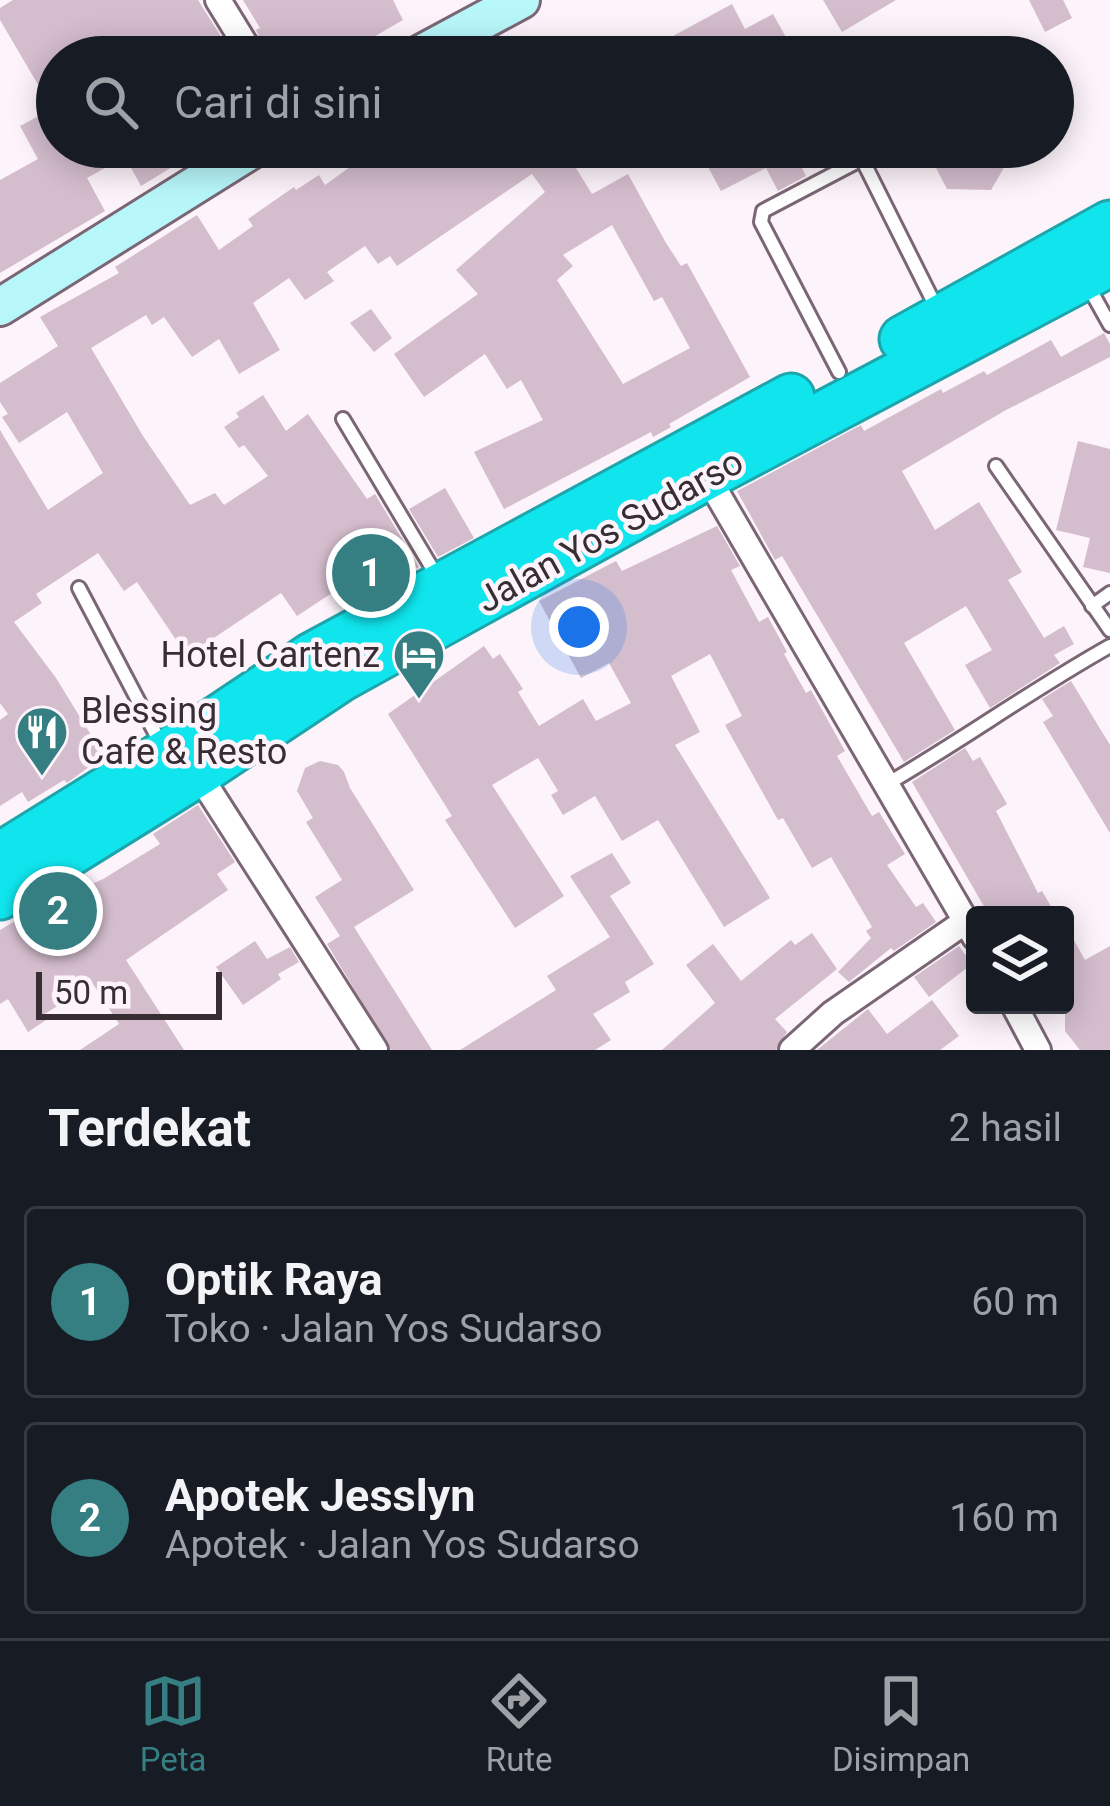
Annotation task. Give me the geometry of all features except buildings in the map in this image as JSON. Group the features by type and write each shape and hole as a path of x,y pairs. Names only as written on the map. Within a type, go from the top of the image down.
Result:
{"highway":[{"name":"Jalan Yos Sudarso","path":"0,856 341,678 450,600 700,462 946,329 1086,263 1110,224"},
{"name":"Jalan Yos Sudarso","path":"0,896 182,757"}],"main road":[{"path":"454,36 521,0"},
{"path":"0,308 223,168"}],"street":[{"path":"218,0 240,36"},
{"path":"700,462 966,922"},
{"path":"182,757 375,1050"},
{"path":"792,1050 833,1013 966,931"},
{"path":"1019,1014 1039,1050"}],"lane":[{"path":"841,168 759,217 847,385"},
{"path":"866,168 946,329"},
{"path":"1086,263 1110,325"},
{"path":"343,419 450,600"},
{"path":"996,466 1110,630"},
{"path":"79,588 182,757"},
{"path":"1092,606 1110,593"},
{"path":"886,784 1110,646"}],"place":[{"name":"Optik Raya","path":"371,573"},
{"name":"Hotel Cartenz","path":"419,701"},
{"name":"Blessing Cafe & Resto","path":"42,778"},
{"name":"Apotek Jesslyn","path":"58,911"}]}
